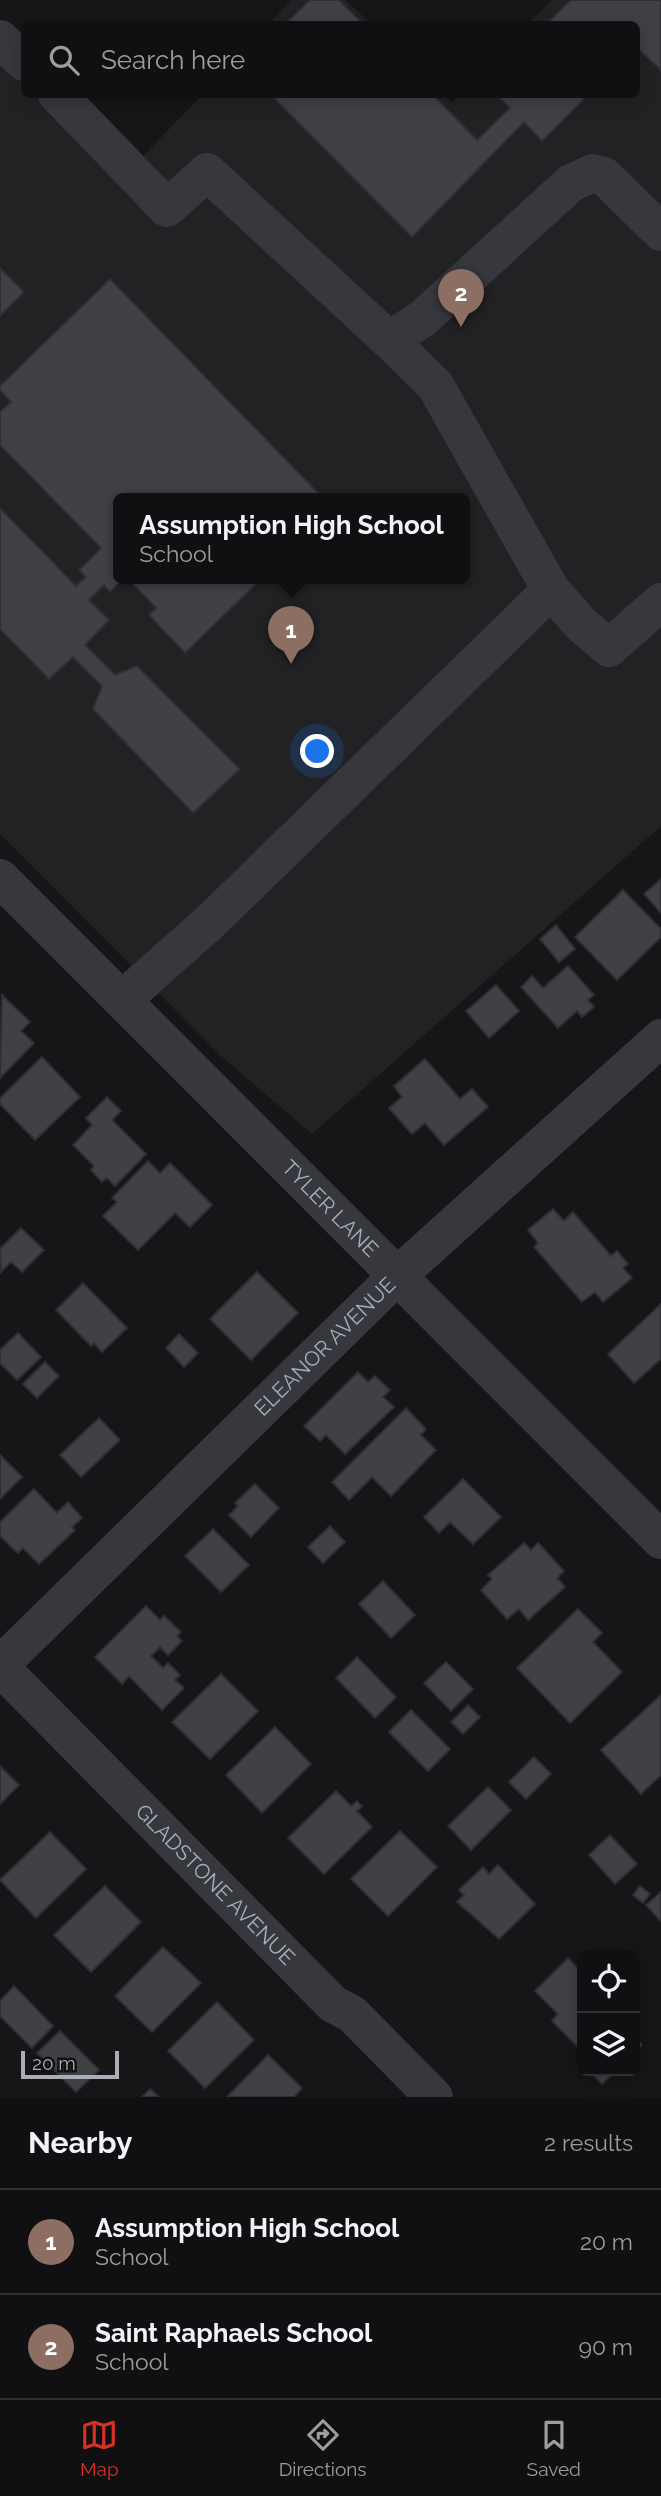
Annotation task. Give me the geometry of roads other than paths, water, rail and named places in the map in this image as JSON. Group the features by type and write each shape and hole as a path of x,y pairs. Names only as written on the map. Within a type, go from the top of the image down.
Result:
{"street":[{"path":"0,38 21,59"},
{"path":"61,98 167,208 207,172 435,385 551,590 581,624 608,648 661,602"},
{"path":"389,340 422,319 571,183 593,173 604,176 661,232"},
{"path":"122,1000 211,921 551,590"},
{"name":"TYLER LANE","path":"0,878 661,1540"},
{"name":"ELEANOR AVENUE","path":"0,1666 397,1276 661,1038"},
{"name":"GLADSTONE AVENUE","path":"0,1666 333,2004 352,2014 434,2097"}],"place":[{"name":"Saint Raphaels School","path":"461,327"},
{"name":"Assumption High School","path":"291,664"}]}
